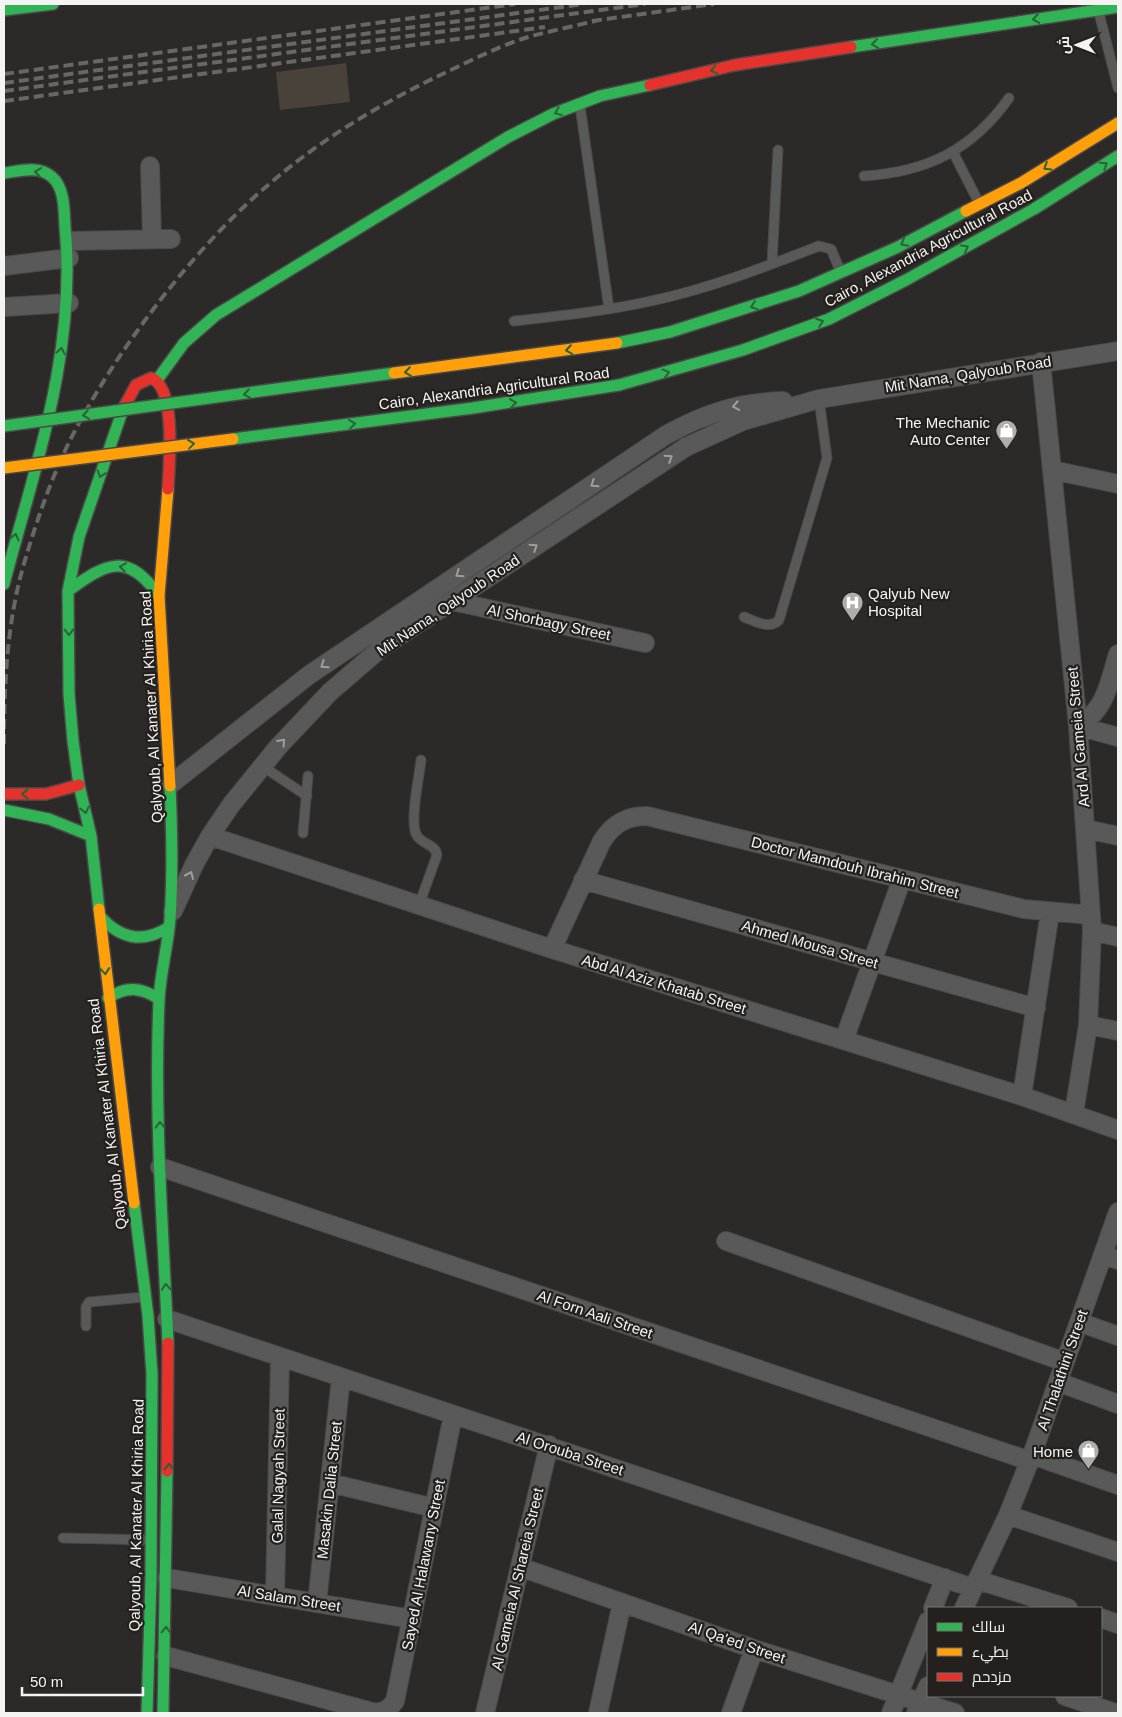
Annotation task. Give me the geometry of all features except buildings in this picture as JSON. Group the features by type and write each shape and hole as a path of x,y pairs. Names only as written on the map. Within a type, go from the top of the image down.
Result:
{"main road":[{"path":"4,10 53,4"},
{"path":"157,380 184,342 216,315 508,137 553,114 600,96 735,65 1118,6"},
{"name":"Cairo, Alexandria Agricultural Road","path":"4,426 617,343 670,332 726,316 799,290 898,247 1021,183 1118,123"},
{"name":"Cairo, Alexandria Agricultural Road","path":"4,468 473,408 619,385 743,350 829,319 906,280 1034,209 1118,156"},
{"path":"4,173 42,171 51,176 58,184 69,249 69,303 53,399 4,584"},
{"name":"Qalyoub, Al Kanater Al Khiria Road","path":"146,1713 151,1540 152,1374 145,1297 108,998 91,836 79,785 69,694 68,592 79,537 124,407 136,385 151,378 157,380 166,400 170,425 169,471 159,596 171,784 169,923 159,999 160,1167 169,1414 166,1656 163,1713"},
{"path":"68,592 99,569 117,566 135,569 149,580 159,596"},
{"path":"4,794 46,794 79,785"},
{"path":"4,810 53,818 91,836"},
{"path":"100,916 107,926 126,938 149,938 160,934 169,923"},
{"path":"108,998 120,990 134,987 148,990 159,999"}],"street":[{"path":"150,166 152,240"},
{"path":"4,266 69,249 171,239"},
{"path":"4,307 69,303"},
{"name":"Mit Nama, Qalyoub Road","path":"169,923 194,865 210,836 262,766 330,692 381,648 686,447 743,421 819,399 1118,350"},
{"name":"Ard Al Gameia Street","path":"1041,362 1078,726 1091,923 1088,1025 1074,1113"},
{"name":"Mit Nama, Qalyoub Road","path":"171,784 309,675 666,435 698,418 731,406 767,401 819,399"},
{"path":"1052,470 1118,484"},
{"name":"Al Shorbagy Street","path":"452,601 645,643"},
{"path":"1078,726 1090,719 1100,709 1118,654"},
{"path":"1078,726 1118,737"},
{"name":"Doctor Mamdouh Ibrahim Street","path":"584,880 609,830 620,821 633,816 646,816 1024,909 1050,912 1091,923 1118,937"},
{"path":"1086,829 1118,836"},
{"name":"Abd Al Aziz Khatab Street","path":"210,836 552,949 1022,1096 1118,1130"},
{"path":"844,1040 902,879"},
{"path":"552,949 584,880"},
{"name":"Ahmed Mousa Street","path":"584,880 1036,1008"},
{"path":"1022,1096 1050,912"},
{"path":"1088,1025 1118,1032"},
{"name":"Al Forn Aali Street","path":"160,1167 1031,1458 1118,1485"},
{"name":"Al Thalathini Street","path":"964,1607 1008,1516 1031,1458 1079,1322 1111,1258 1118,1212"},
{"path":"726,1241 1065,1362"},
{"name":"Al Orouba Street","path":"167,1319 945,1578 1064,1607"},
{"path":"1079,1322 1118,1336"},
{"name":"Galal Nagyah Street","path":"275,1596 280,1357"},
{"name":"Masakin Dalia Street","path":"317,1603 341,1377"},
{"path":"1058,1382 1118,1404"},
{"name":"Sayed Al Halawany Street","path":"166,1656 372,1712 386,1711 395,1701 453,1415"},
{"name":"Al Gameia Al Shareia Street","path":"485,1713 549,1446"},
{"path":"330,1483 434,1508"},
{"path":"1008,1516 1118,1552"},
{"name":"Al Qa'ed Street","path":"520,1568 898,1695 918,1708 955,1713"},
{"name":"Al Salam Street","path":"167,1578 412,1618"},
{"path":"933,1607 945,1578"},
{"path":"598,1713 622,1603"},
{"path":"1102,1618 1118,1624"},
{"path":"891,1713 927,1622"},
{"path":"731,1713 754,1648"},
{"path":"918,1708 927,1688"},
{"path":"1067,1697 1115,1713"}],"lane":[{"path":"1098,10 1118,88"},
{"path":"864,176 910,170 953,152 984,128 1009,98"},
{"path":"579,104 609,309"},
{"path":"772,263 778,150"},
{"path":"953,152 980,203"},
{"path":"514,322 653,301 825,246 831,249 841,272"},
{"path":"744,617 769,625 773,625 780,620 827,458 819,399"},
{"path":"419,905 437,855 433,847 420,840 415,828 421,760"},
{"path":"262,766 307,796"},
{"path":"303,833 308,776"},
{"path":"86,1326 86,1307 89,1302 145,1297"},
{"path":"63,1538 151,1540"}],"railway":[{"path":"4,74 515,4"},
{"path":"4,83 584,4"},
{"path":"4,91 645,4"},
{"path":"592,21 714,4"},
{"path":"4,744 6,677 13,610 23,567 40,513 69,442 97,393 140,326 191,262 218,232 274,180 330,137 370,112 432,79 502,47 534,35 599,20"},
{"path":"4,101 545,27"}],"traffic: fast":[{"path":"4,10 53,4"},
{"path":"851,47 1118,7"},
{"path":"157,380 184,343 216,315 508,137 553,114 600,96 650,85"},
{"path":"619,385 743,350 829,319 906,280 1034,209 1118,156"},
{"path":"4,173 22,170 41,171 47,173 56,182 62,193 64,207 67,273 65,318 51,407 4,584"},
{"path":"617,343 670,332 799,291 898,247 966,211"},
{"path":"4,426 394,373"},
{"path":"233,439 473,408 619,385"},
{"path":"99,909 91,836 79,785 73,741 69,694 68,591 79,537 123,409"},
{"path":"68,591 94,573 116,566 127,567 137,573 148,582 159,596"},
{"path":"168,1343 160,1172 158,1044 160,991 171,902 170,786"},
{"path":"4,810 49,819 91,836"},
{"path":"100,916 116,930 132,937 150,936 169,927"},
{"path":"108,998 121,991 140,990 159,999"},
{"path":"134,1203 148,1316 152,1374 151,1578 147,1713"},
{"path":"163,1713 167,1471"}],"traffic: slow":[{"path":"966,211 1021,183 1118,123"},
{"path":"394,373 617,343"},
{"path":"4,468 233,439"},
{"path":"168,489 159,596 170,786"},
{"path":"99,909 134,1203"}],"traffic: jam":[{"path":"650,85 735,65 851,47"},
{"path":"123,409 136,385 151,378 159,384 165,396 170,428 168,489"},
{"path":"4,794 46,794 79,785"},
{"path":"167,1471 168,1343"}],"place":[{"name":"The Mechanic Auto Center","path":"1006,450"},
{"name":"Qalyub New Hospital","path":"852,621"},
{"name":"Home","path":"1089,1470"}]}
